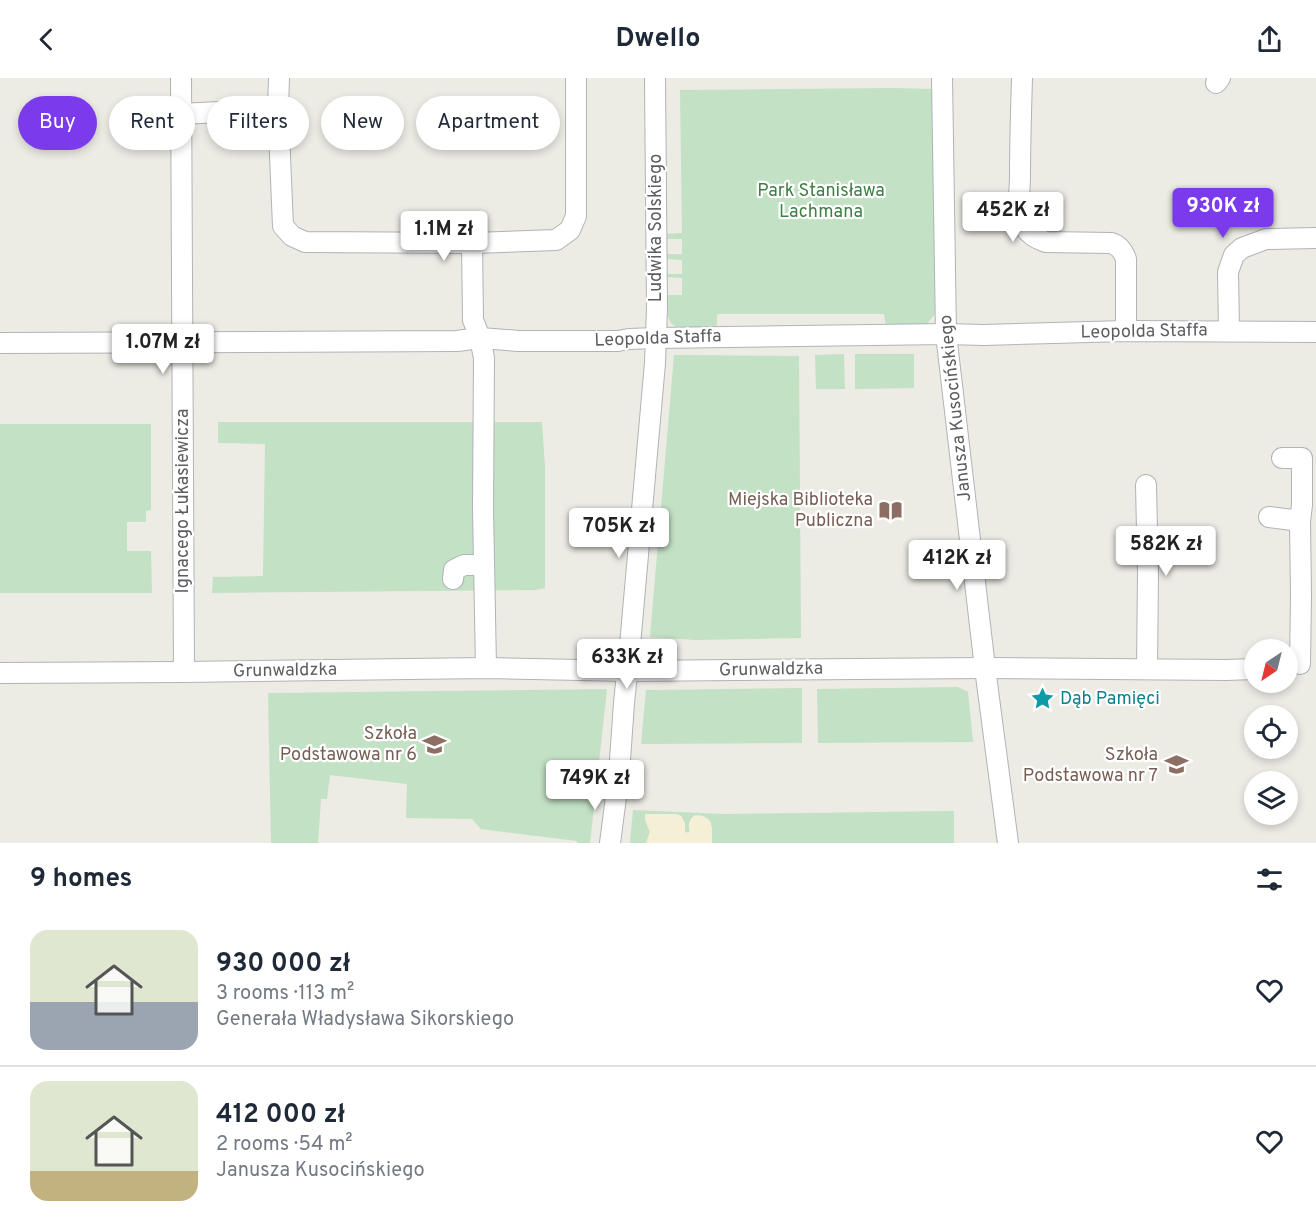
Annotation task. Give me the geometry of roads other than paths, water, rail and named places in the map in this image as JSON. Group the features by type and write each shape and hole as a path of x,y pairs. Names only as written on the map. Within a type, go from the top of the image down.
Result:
{"street":[{"name":"Ignacego Łukasiewicza","path":"181,78 181,96"},
{"path":"278,96 279,78"},
{"path":"280,150 283,226 292,236 305,242 472,243 556,240 570,230 576,216 576,78"},
{"name":"Ludwika Solskiego","path":"610,843 619,774 656,338 655,78"},
{"name":"Janusza Kusocińskiego","path":"942,78 946,334 1008,843"},
{"path":"1022,78 1020,211 1023,225 1038,240 1111,243 1116,244 1122,250 1126,259 1126,331"},
{"name":"Ignacego Łukasiewicza","path":"181,150 184,672"},
{"path":"1229,331 1228,272 1234,255 1242,248 1266,239 1316,238"},
{"path":"472,243 473,316 484,358 486,668"},
{"name":"Leopolda Staffa","path":"0,343 457,341 480,338 519,341 618,341 656,338 984,335 1126,331 1316,332"},
{"path":"1282,458 1302,458 1301,664"},
{"path":"1146,485 1147,669"},
{"path":"1269,517 1300,521"},
{"path":"453,579 454,570 464,565 484,565"},
{"name":"Grunwaldzka","path":"0,673 486,668 628,671 985,668 1244,669"}],"place":[{"name":"Miejska Biblioteka Publiczna","path":"891,510"},
{"name":"Dąb Pamięci","path":"1042,699"},
{"name":"Szkoła Podstawowa nr 6","path":"435,744"},
{"name":"Szkoła Podstawowa nr 7","path":"1176,765"}],"park label":[{"name":"Park Stanisława Lachmana","path":"821,201"}]}
